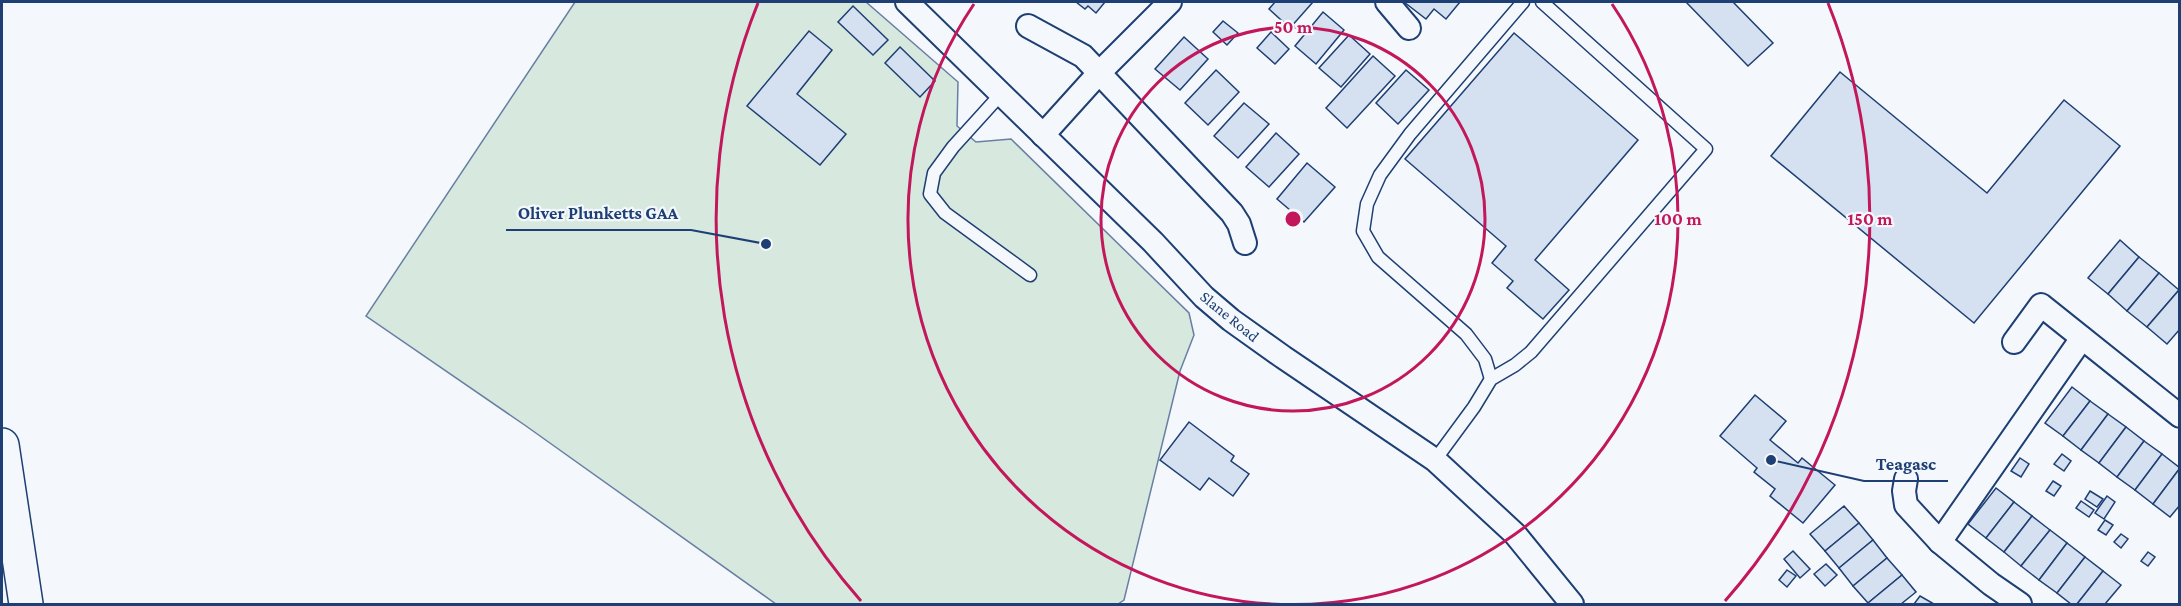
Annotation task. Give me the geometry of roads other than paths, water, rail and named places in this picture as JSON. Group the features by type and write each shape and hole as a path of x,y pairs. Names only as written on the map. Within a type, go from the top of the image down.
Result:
{"main road":[{"path":"2,445 26,604"}],"street":[{"name":"Slane Road","path":"907,2 1204,297 1231,320 1435,460 1515,534 1572,604"},
{"path":"1043,135 1099,73 1170,2"},
{"path":"1387,2 1409,28"},
{"path":"1028,26 1083,56 1232,213 1239,224 1245,243"},
{"path":"2014,342 2041,305 2180,416"},
{"path":"1940,542 2082,338"},
{"path":"1906,479 1904,490 1906,505 1940,542 1991,584 2020,604"}],"lane":[{"path":"1491,379 1485,359 1466,334 1378,257 1363,231 1367,204 1380,175 1410,134 1523,2"},
{"path":"1435,460 1474,407 1491,379 1515,365 1531,352 1706,149 1542,2"},
{"path":"1001,94 953,147 934,173 930,194 945,213 1030,275"}],"place":[{"name":"Oliver Plunketts GAA","path":"766,244"},
{"name":"Teagasc","path":"1771,460"}]}
